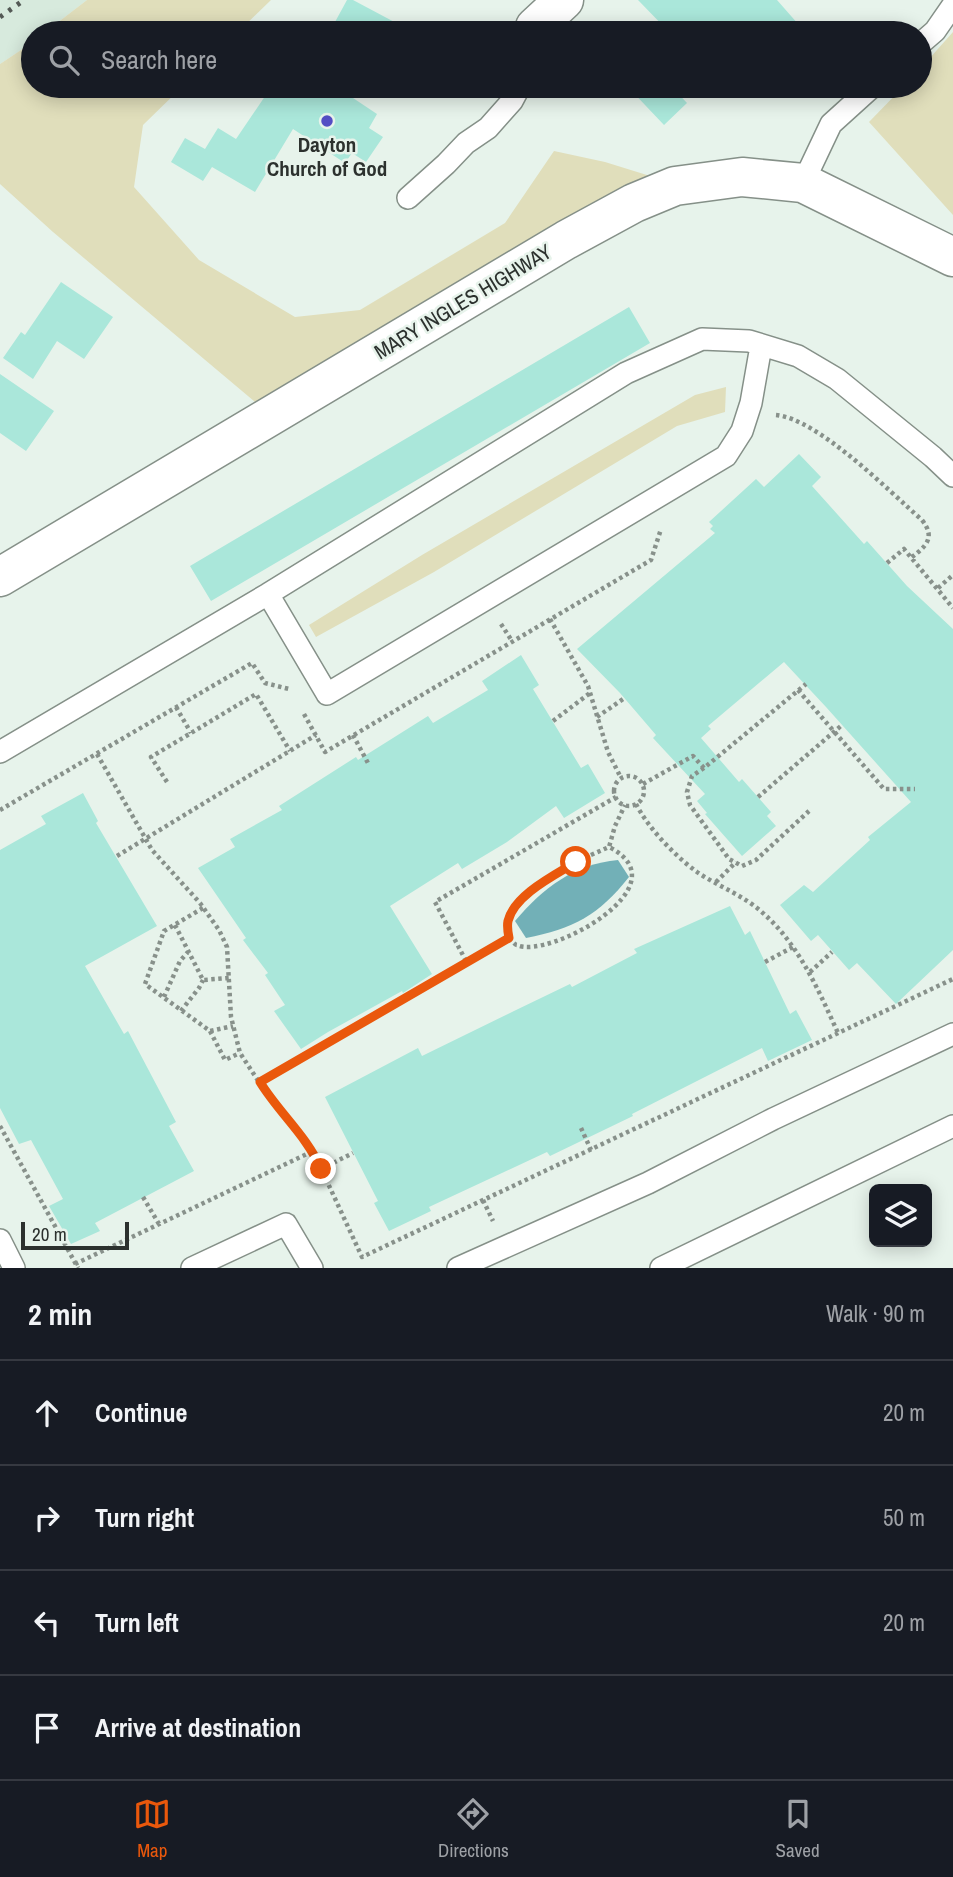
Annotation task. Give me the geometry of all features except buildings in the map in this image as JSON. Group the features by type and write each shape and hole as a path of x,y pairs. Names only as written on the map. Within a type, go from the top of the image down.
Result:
{"street":[{"path":"543,21 564,0"},
{"name":"MARY INGLES HIGHWAY","path":"0,577 566,240 634,203 675,186 742,177 803,183 953,257"}],"lane":[{"path":"932,34 953,5"},
{"path":"408,198 466,143 488,128 514,98"},
{"path":"803,183 831,124 860,98"},
{"path":"0,752 268,594 626,373 702,339 748,341 799,356 837,379 953,476"},
{"path":"268,594 327,694 726,456 742,431 751,403 761,345"},
{"path":"458,1268 648,1183 773,1119 953,1034"},
{"path":"661,1268 953,1126"},
{"path":"192,1268 286,1224 312,1268"},
{"path":"0,1240 14,1268"}],"path":[{"path":"887,564 904,550 953,608"},
{"path":"938,588 953,575"},
{"path":"550,619 590,693 608,752 621,778"},
{"path":"806,684 692,776 687,792 690,805 720,848 729,859 742,866 755,860 809,811"},
{"path":"798,690 884,789 915,789"},
{"path":"553,721 590,693"},
{"path":"167,782 151,757 256,694 290,751"},
{"path":"597,716 623,699"},
{"path":"176,707 191,733"},
{"path":"758,797 842,725"},
{"path":"117,856 316,735"},
{"path":"353,735 369,765"},
{"path":"97,754 152,850 203,908 227,947 233,1026 240,1053 272,1102 313,1151 362,1257 953,979"},
{"path":"643,784 693,756 704,768"},
{"path":"628,775 643,784 644,793 641,801 636,804 625,805 615,797 615,785 621,778 628,775"},
{"path":"466,962 435,902 615,797"},
{"path":"636,804 642,816 672,850 698,873 740,895 760,910 793,947 810,972 838,1033"},
{"path":"609,847 621,853 631,866 634,876 619,903 583,929 557,940 527,947 516,945 509,938 508,922 514,907 538,885 576,862 609,847 625,805"},
{"path":"716,882 736,862"},
{"path":"203,908 164,931 145,984 210,1031 225,1060 240,1053"},
{"path":"175,925 203,980"},
{"path":"260,1082 509,938"},
{"path":"765,962 793,947"},
{"path":"810,972 832,951"},
{"path":"163,997 180,961 188,952"},
{"path":"203,980 229,978"},
{"path":"181,1011 203,980"},
{"path":"210,1031 233,1026"},
{"path":"0,1126 76,1266 313,1151"},
{"path":"581,1128 591,1150"},
{"path":"321,1169 353,1153"},
{"path":"143,1197 159,1224"}],"shaded area":[{"path":"0,0 87,0 60,21 21,21 21,50 0,64"},
{"path":"87,0 271,0 249,21 60,21"},
{"path":"953,32 953,215 869,122 892,98 932,98 932,56"},
{"path":"21,50 21,98 171,98 143,125 134,187 199,260 295,317 360,310 505,223 554,151 605,162 663,180 261,407 0,184 0,64"},
{"path":"726,387 725,412 677,426 434,572 316,637 309,625 422,555 695,395"}],"water":[{"path":"618,860 629,877 596,911 571,925 526,938 515,921 548,888 573,872 602,862"}],"railway":[{"path":"0,17 24,0"}],"place":[{"name":"Dayton Church of God","path":"327,121"}],"route":[{"path":"321,1169 313,1151 272,1102 260,1082 509,938 508,922 514,907 538,885 576,862"}]}
